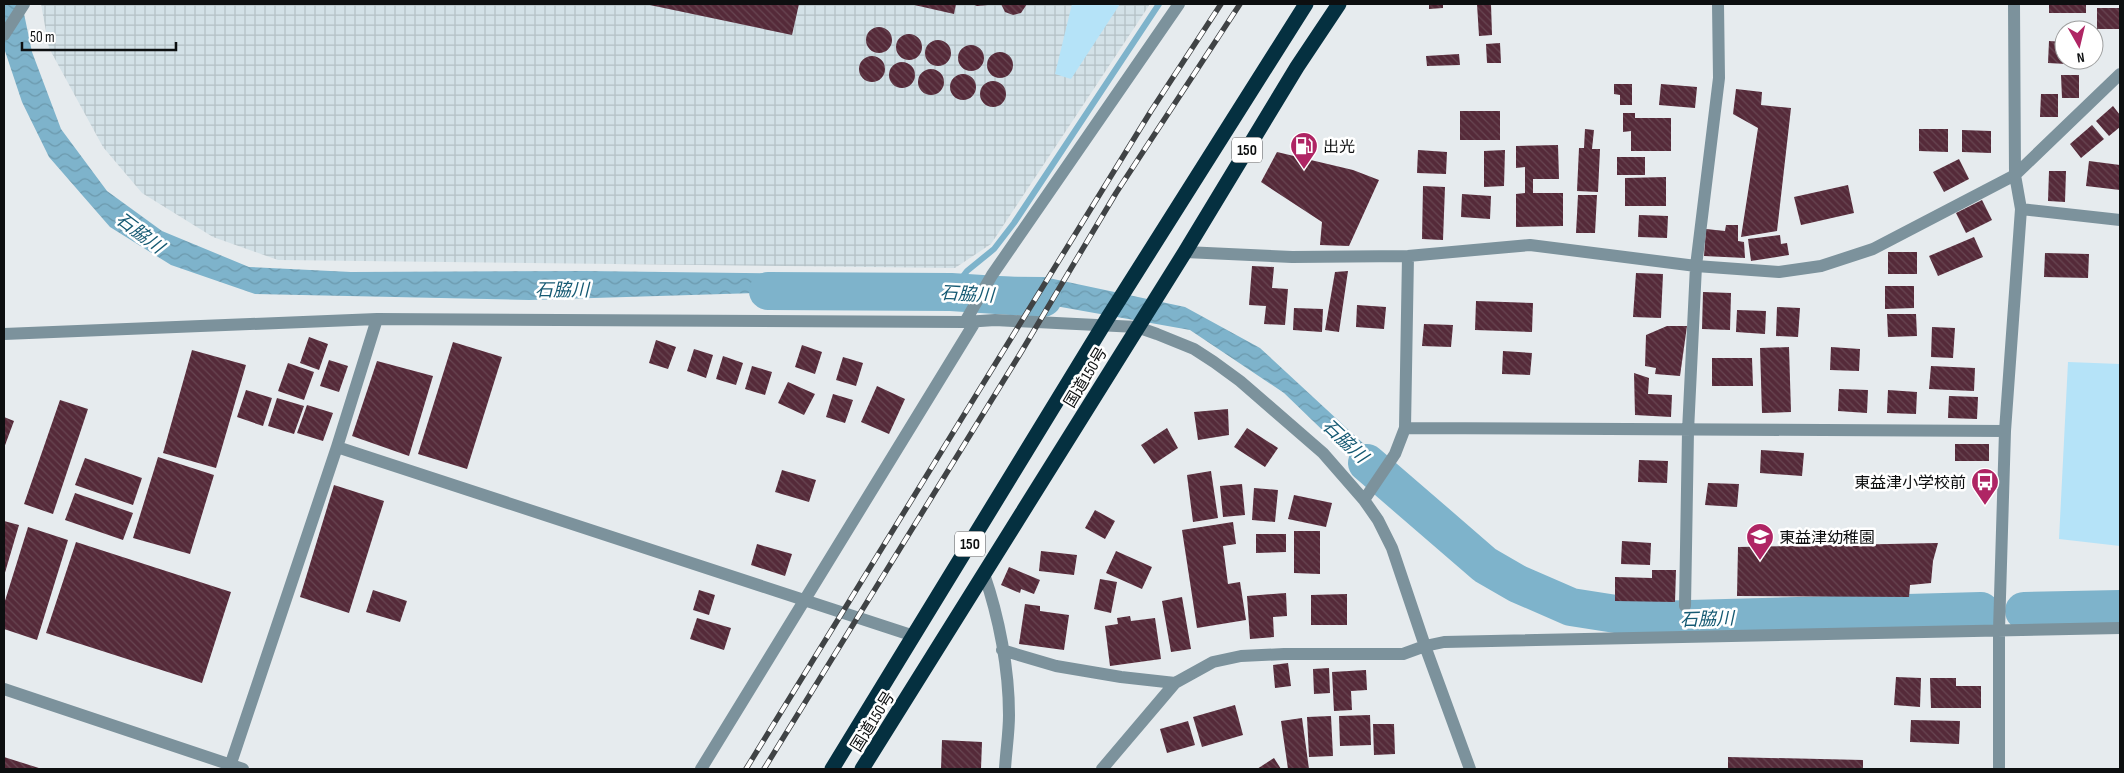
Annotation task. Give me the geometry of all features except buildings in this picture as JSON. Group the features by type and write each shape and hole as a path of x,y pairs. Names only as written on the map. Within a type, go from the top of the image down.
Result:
{"highway":[{"name":"国道150号","path":"832,769 1105,322 1306,4"},
{"name":"国道150号","path":"862,769 1185,252 1297,67 1339,4"}],"street":[{"path":"4,35 24,4"},
{"path":"701,769 807,599 970,322 992,276 1179,4"},
{"path":"1684,606 1688,431 1696,266 1719,78 1718,4"},
{"path":"1999,769 1999,630 2005,431 2021,209 2015,175 2014,4"},
{"path":"1185,252 1292,257 1408,256 1530,245 1696,266 1779,272 1821,266 1873,249 2015,175 2120,74"},
{"path":"2021,209 2120,220"},
{"path":"1364,500 1395,454 1405,428 1408,256"},
{"path":"230,767 337,447 377,319"},
{"path":"4,334 377,319 970,322 995,320 1105,322 1138,326 1194,349 1240,381 1323,453 1364,500 1378,520 1392,548 1424,646 1470,769"},
{"path":"1405,428 1688,431 2005,431"},
{"path":"337,447 807,599 914,636"},
{"path":"984,574 996,606 1009,714 1005,769"},
{"path":"1102,769 1175,683 1213,662 1241,656 1403,654 1424,646 1444,642 2120,628"},
{"path":"1002,650 1056,666 1121,677 1175,683"},
{"path":"4,689 230,767 244,769"}],"shaded area":[{"path":"41,4 1150,4 991,244 955,268 278,260 213,237 142,193 103,147 49,48"},
{"path":"1072,4 1120,4 1071,79 1055,74"},
{"path":"2068,362 2120,364 2120,546 2059,539"}],"water":[{"path":"4,4 22,4 32,52 61,129 107,191 162,231 249,267 351,272 585,271 1044,277 1185,307 1260,348 1406,483 1406,507 1398,503 1284,393 1190,330 948,287 529,300 255,294 171,265 110,227 49,157 22,102 4,48"}],"waterway":[{"path":"951,292 967,271 994,249 1014,223 1159,4"},
{"name":"石脇川","path":"768,291 951,292 1043,298"},
{"name":"石脇川","path":"1367,463 1485,565 1518,584 1571,607 1654,620 1981,611"},
{"name":"石脇川","path":"2024,611 2120,609"}],"railway":[{"path":"746,769 1151,111 1221,4"},
{"path":"764,769 1020,354 1116,193 1240,4"}],"place":[{"name":"出光","path":"1304,170"},
{"name":"東益津小学校前","path":"1985,506"},
{"name":"東益津幼稚園","path":"1760,561"}]}
